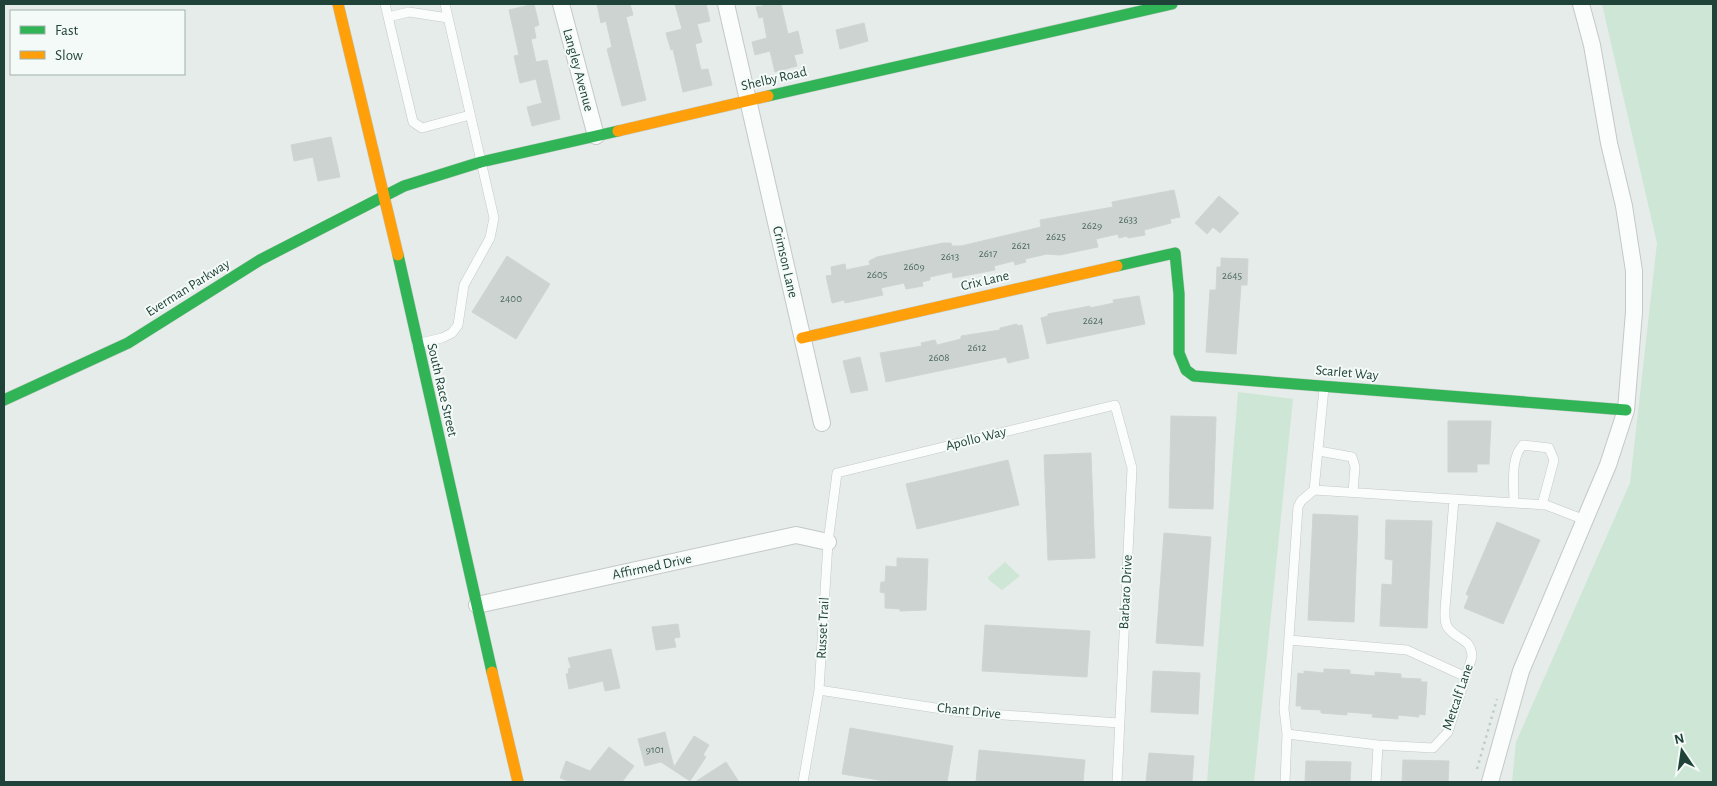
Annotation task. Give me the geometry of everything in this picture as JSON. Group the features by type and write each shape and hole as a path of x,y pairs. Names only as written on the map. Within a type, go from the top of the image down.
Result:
{"street":[{"name":"South Race Street","path":"339,4 385,195 416,344 518,782"},
{"name":"Langley Avenue","path":"561,4 596,136"},
{"name":"Crimson Lane","path":"726,4 822,423"},
{"name":"Shelby Road","path":"385,195 404,186 481,162 1166,4"},
{"path":"1490,782 1522,671 1608,465 1626,410 1634,312 1634,271 1624,206 1609,143 1592,45 1581,4"},
{"name":"Everman Parkway","path":"4,400 128,343 260,260 385,195"},
{"name":"Scarlet Way","path":"1175,254 1179,294 1179,353 1186,370 1194,376 1626,410"},
{"name":"Crix Lane","path":"802,338 1175,254"},
{"name":"Affirmed Drive","path":"477,605 796,535 828,542"}],"lane":[{"path":"385,4 413,122 422,128 470,115"},
{"path":"416,344 442,338 452,333 458,325 464,285 490,238 494,218 445,4"},
{"path":"388,17 409,12 448,18"},
{"path":"1285,782 1287,734 1284,710 1298,507 1314,490 1324,386"},
{"name":"Apollo Way","path":"837,473 1115,405"},
{"name":"Barbaro Drive","path":"1115,405 1132,468 1117,782"},
{"path":"1514,503 1516,458 1524,445 1549,448 1552,453 1554,460 1542,505"},
{"path":"1318,451 1352,457 1355,467 1353,492"},
{"name":"Russet Trail","path":"803,782 819,690 828,542 837,473"},
{"path":"1314,490 1542,505 1585,520"},
{"name":"Metcalf Lane","path":"1378,744 1433,748 1448,732 1466,677 1472,657 1471,648 1465,640 1449,630 1445,616 1454,499"},
{"path":"1289,640 1407,650 1466,677"},
{"name":"Chant Drive","path":"819,690 960,712 1119,723"},
{"path":"1287,734 1378,744 1376,782"}],"green space":[{"path":"1602,4 1713,4 1713,782 1512,782 1516,742 1630,483 1657,243"},
{"path":"1238,392 1293,399 1254,782 1207,782"},
{"path":"1005,562 1020,576 1002,590 989,580 988,577"}],"building":[{"path":"534,4 539,25 534,27 536,38 531,39 536,62 547,60 560,119 532,126 527,107 542,103 536,79 520,83 514,56 519,55 509,10"},
{"path":"597,4 630,4 633,15 626,17 646,100 622,106 607,49 612,47 606,21 601,23"},
{"path":"675,4 706,4 710,21 697,24 702,42 695,44 701,70 708,69 712,85 683,92 673,49 671,50 666,33 682,29"},
{"path":"762,4 781,4 788,34 798,31 803,53 794,55 797,66 775,72 770,51 755,55 752,42 767,38 763,17 759,18 756,7 763,6"},
{"path":"864,23 868,41 840,49 836,30"},
{"path":"331,137 340,177 318,181 313,157 294,161 291,145"},
{"path":"1174,190 1180,217 1170,219 1171,223 1144,230 1145,235 1119,238 1118,234 1096,239 1098,247 1060,255 1047,254 1025,259 1026,262 1015,265 1014,261 994,266 995,270 953,278 952,272 930,277 930,280 922,282 923,286 906,289 904,283 881,288 883,295 845,303 844,300 832,303 826,276 832,275 831,267 845,264 846,270 870,265 869,261 877,257 943,243 961,246 1041,227 1040,220 1113,207 1112,202"},
{"path":"1219,196 1239,213 1220,233 1213,227 1207,234 1195,223"},
{"path":"507,256 550,284 516,339 472,312"},
{"path":"1221,258 1248,259 1247,285 1241,285 1236,354 1206,352 1210,290 1216,290 1217,267 1221,267"},
{"path":"1139,296 1145,324 1047,344 1041,318 1048,316 1048,314 1090,306 1090,308 1114,303 1113,300"},
{"path":"1017,324 1017,326 1022,325 1029,358 1008,363 1006,357 886,382 880,353 922,346 921,343 935,340 937,345 961,339 961,336 1000,330 1000,328"},
{"path":"860,357 868,390 851,393 843,361"},
{"path":"1171,416 1216,417 1213,509 1169,508"},
{"path":"1448,421 1491,421 1489,464 1477,464 1477,472 1448,472"},
{"path":"1091,453 1095,558 1048,560 1044,455"},
{"path":"1008,460 1019,505 917,529 906,484"},
{"path":"1313,514 1358,516 1354,622 1308,620"},
{"path":"1386,520 1432,521 1427,628 1380,626 1382,584 1392,585 1393,560 1385,559"},
{"path":"1497,522 1540,540 1503,624 1464,608 1469,596 1466,594"},
{"path":"1164,533 1211,537 1203,646 1156,643"},
{"path":"897,558 928,559 926,610 900,611 900,609 885,608 885,593 880,592 881,582 885,582 886,566 897,567"},
{"path":"678,624 680,637 674,638 676,647 656,650 652,627"},
{"path":"985,625 1090,631 1087,677 982,671"},
{"path":"611,649 620,688 605,691 603,681 569,689 566,674 569,673 568,669 571,668 568,658"},
{"path":"1324,669 1350,670 1350,674 1375,676 1375,672 1401,674 1401,678 1421,679 1421,682 1427,682 1425,715 1419,714 1419,717 1398,715 1398,719 1372,717 1373,714 1321,713 1321,710 1301,709 1302,706 1296,706 1298,673 1304,674 1304,671 1324,673"},
{"path":"1153,671 1200,673 1198,714 1151,712"},
{"path":"850,728 953,746 947,782 891,782 842,774"},
{"path":"665,732 674,767 694,736 709,745 703,755 706,757 690,781 661,762 645,766 638,739"},
{"path":"609,747 634,766 622,782 571,782 560,778 566,761 590,771"},
{"path":"979,750 1085,760 1083,782 976,782"},
{"path":"1149,753 1194,756 1192,782 1146,782"},
{"path":"1403,760 1449,761 1448,782 1402,782"},
{"path":"1306,761 1351,762 1350,782 1305,782"},
{"path":"726,762 739,782 695,782"}],"traffic: fast":[{"path":"768,96 1172,4"},
{"path":"4,400 128,343 260,260 404,186 481,162 618,131"},
{"path":"1117,266 1175,253 1179,294 1179,353 1186,370 1194,376 1626,410"},
{"path":"398,255 492,672"}],"traffic: slow":[{"path":"338,4 398,255"},
{"path":"618,131 768,96"},
{"path":"802,338 1117,266"},
{"path":"492,672 518,782"}]}
